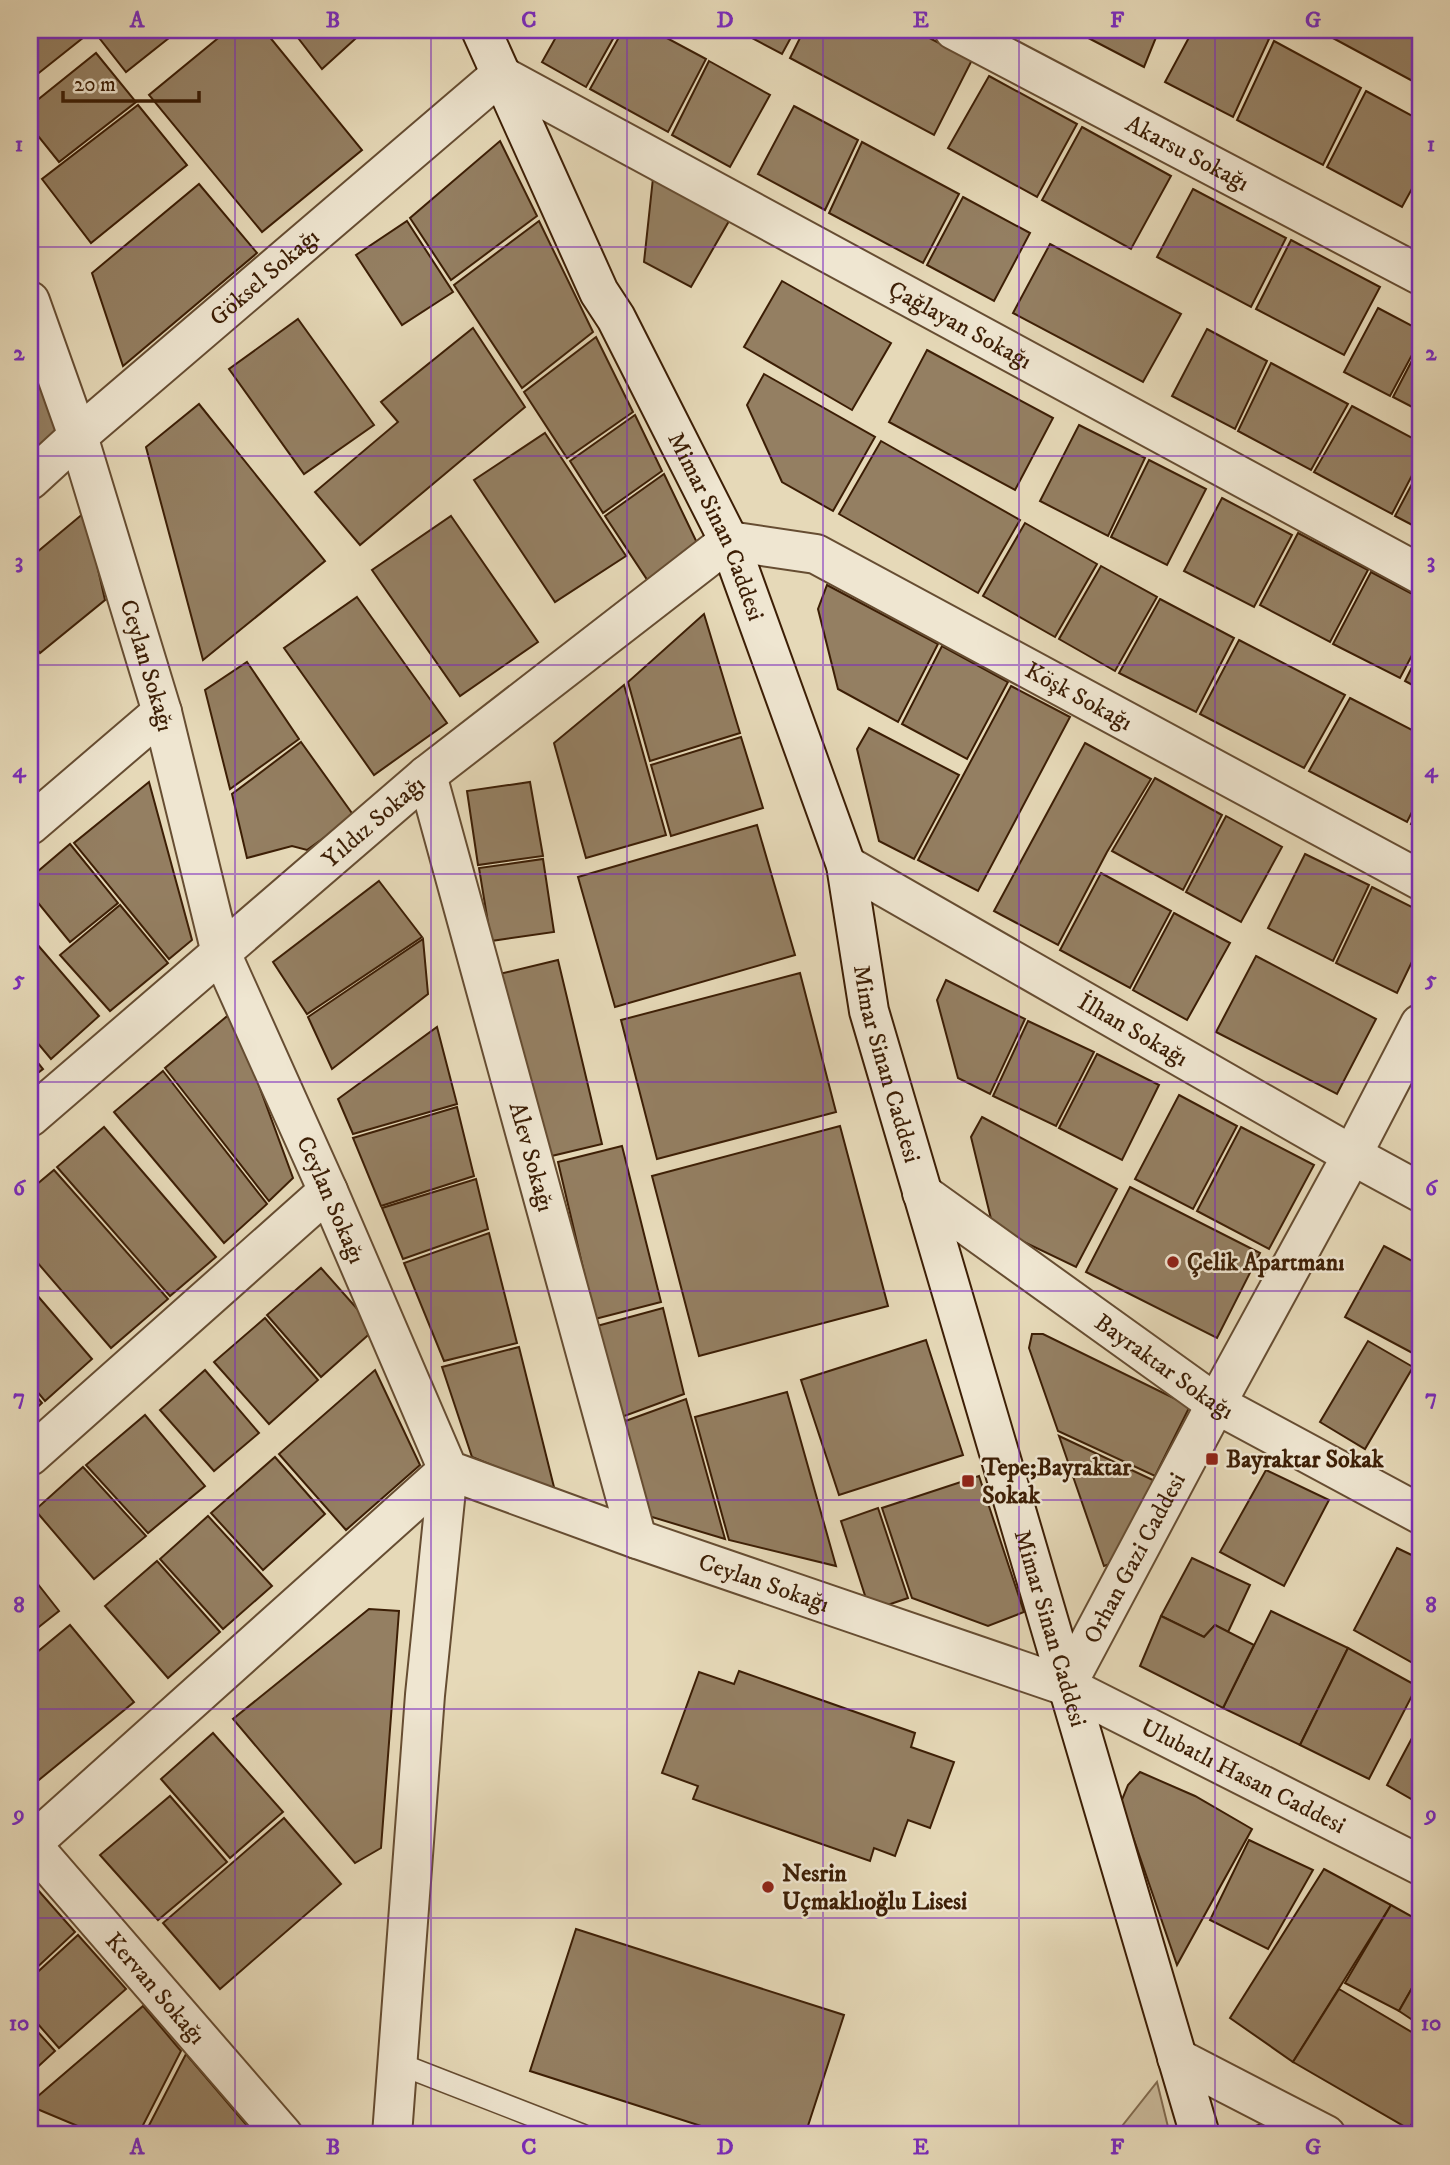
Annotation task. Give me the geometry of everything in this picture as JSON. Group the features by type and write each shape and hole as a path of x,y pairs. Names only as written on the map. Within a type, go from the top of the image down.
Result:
{"street":[{"name":"Mimar Sinan Caddesi","path":"481,30 599,292 616,318 729,541 846,865 869,1011 1200,2135"},
{"name":"Akarsu Sokağı","path":"954,30 1420,275"},
{"name":"Göksel Sokağı","path":"30,480 500,75"},
{"name":"Çağlayan Sokağı","path":"500,75 1420,574"},
{"name":"Ceylan Sokağı","path":"30,301 78,436 163,712 221,953 328,1191 448,1470 637,1539 1066,1686"},
{"name":"Yıldız Sokağı","path":"30,1117 427,775 729,541"},
{"name":"Köşk Sokağı","path":"729,541 816,554 1420,880"},
{"path":"30,825 163,712"},
{"name":"Alev Sokağı","path":"427,775 637,1539"},
{"name":"İlhan Sokağı","path":"846,865 1420,1192"},
{"name":"Orhan Gazi Caddesi","path":"1066,1686 1420,1024"},
{"path":"30,1456 328,1191"},
{"name":"Bayraktar Sokağı","path":"922,1193 1216,1404 1420,1514"},
{"path":"30,1844 448,1470"},
{"path":"392,2135 425,1695 448,1470"},
{"name":"Ulubatlı Hasan Caddesi","path":"1066,1686 1420,1865"},
{"name":"Kervan Sokağı","path":"30,1844 283,2135"},
{"path":"1177,2058 1326,2135"}],"lane":[{"path":"397,2063 582,2135"}],"shaded area":[{"path":"1157,2082 1170,2135 1115,2135"}],"building":[{"path":"30,30 79,30 84,37 30,80"},
{"path":"93,30 179,30 126,72"},
{"path":"228,30 264,30 362,150 262,232 149,95"},
{"path":"292,30 365,30 322,69"},
{"path":"560,30 618,30 586,87 542,62"},
{"path":"623,30 652,30 706,59 668,132 590,89"},
{"path":"737,30 795,30 782,54"},
{"path":"804,30 914,30 972,60 934,135 790,58"},
{"path":"1073,30 1159,30 1144,67"},
{"path":"1193,30 1251,30 1269,39 1233,117 1165,82"},
{"path":"1318,30 1420,30 1420,85"},
{"path":"1274,41 1361,88 1323,165 1237,120"},
{"path":"96,53 136,102 59,162 30,126 30,106"},
{"path":"709,61 770,95 730,167 672,135"},
{"path":"989,76 1077,124 1037,197 948,148"},
{"path":"1366,91 1420,120 1420,174 1402,207 1327,167"},
{"path":"138,105 187,165 91,243 42,179"},
{"path":"794,106 858,140 825,210 758,174"},
{"path":"1082,127 1171,176 1131,249 1042,200"},
{"path":"500,141 537,216 451,280 410,218"},
{"path":"862,142 959,194 923,263 829,213"},
{"path":"653,178 729,221 691,287 644,262"},
{"path":"199,184 257,253 123,366 92,273"},
{"path":"1193,189 1286,238 1251,307 1157,257"},
{"path":"963,197 1030,233 994,301 927,265"},
{"path":"407,221 453,292 402,325 356,255"},
{"path":"539,221 593,332 522,388 454,285"},
{"path":"1291,240 1380,287 1344,355 1256,309"},
{"path":"1050,244 1181,314 1143,382 1013,313"},
{"path":"782,281 891,343 852,410 744,347"},
{"path":"1378,308 1420,330 1420,340 1390,396 1344,372"},
{"path":"298,319 374,425 304,474 229,369"},
{"path":"473,328 525,407 360,545 315,492 398,422 381,402"},
{"path":"1207,329 1267,361 1235,429 1172,396"},
{"path":"30,336 63,431 30,458"},
{"path":"596,337 633,412 567,458 524,392"},
{"path":"1420,345 1420,411 1393,397"},
{"path":"927,350 1053,418 1015,490 889,422"},
{"path":"1271,363 1348,404 1311,470 1238,431"},
{"path":"764,374 875,437 833,511 782,482 747,405"},
{"path":"199,404 325,561 203,660 146,447"},
{"path":"1352,406 1420,442 1420,460 1392,514 1314,472"},
{"path":"635,415 662,471 603,513 570,461"},
{"path":"1079,425 1145,458 1108,536 1040,501"},
{"path":"545,433 626,556 555,602 474,480"},
{"path":"881,441 1020,520 978,593 839,514"},
{"path":"1149,460 1206,489 1167,565 1111,537"},
{"path":"1420,469 1420,529 1395,516"},
{"path":"664,474 699,547 648,581 605,516"},
{"path":"1222,498 1292,535 1254,607 1184,571"},
{"path":"85,512 105,600 40,653 30,641 30,558"},
{"path":"451,516 538,642 460,696 372,570"},
{"path":"1025,523 1097,564 1055,637 983,596"},
{"path":"1298,533 1368,570 1330,642 1260,605"},
{"path":"1101,566 1157,597 1115,671 1059,639"},
{"path":"1371,572 1420,598 1420,640 1400,678 1333,644"},
{"path":"827,585 938,644 898,722 838,689 818,609"},
{"path":"357,597 447,723 374,775 284,648"},
{"path":"1160,599 1234,638 1196,712 1119,673"},
{"path":"704,614 740,733 650,761 628,682"},
{"path":"1239,640 1345,695 1304,768 1200,714"},
{"path":"942,646 1008,682 967,759 902,724"},
{"path":"1420,651 1420,689 1405,681"},
{"path":"247,662 299,739 230,789 205,690"},
{"path":"624,685 666,835 586,858 554,743"},
{"path":"1011,686 1070,717 978,891 918,860"},
{"path":"1350,698 1420,734 1420,796 1407,822 1309,771"},
{"path":"869,728 959,775 914,859 879,841 857,749"},
{"path":"741,737 763,808 671,836 651,765"},
{"path":"301,742 354,816 307,850 292,846 247,858 232,794"},
{"path":"1085,743 1151,779 1107,852 1058,945 994,911"},
{"path":"1155,778 1222,815 1183,890 1112,851"},
{"path":"149,782 192,940 169,959 74,843"},
{"path":"530,782 543,856 478,865 467,791"},
{"path":"1420,806 1420,829 1411,824"},
{"path":"1226,816 1282,847 1241,922 1186,892"},
{"path":"757,825 795,955 615,1007 578,877"},
{"path":"70,844 118,903 70,942 30,893 30,878"},
{"path":"1305,854 1369,885 1333,961 1268,928"},
{"path":"543,859 554,932 491,941 479,868"},
{"path":"1101,873 1171,911 1130,988 1060,950"},
{"path":"379,881 422,937 307,1014 273,962"},
{"path":"1372,887 1420,911 1420,945 1397,993 1336,963"},
{"path":"120,905 168,963 110,1011 60,955"},
{"path":"1174,913 1230,943 1187,1020 1133,990"},
{"path":"30,936 99,1016 51,1059 30,1034"},
{"path":"423,939 428,994 332,1069 308,1017"},
{"path":"1256,956 1376,1019 1337,1094 1216,1032"},
{"path":"558,960 602,1144 539,1159 495,975"},
{"path":"800,973 836,1112 657,1159 621,1020"},
{"path":"946,980 1025,1019 990,1094 958,1078 937,1000"},
{"path":"232,1012 293,1178 269,1201 165,1068"},
{"path":"1028,1021 1094,1052 1056,1126 993,1096"},
{"path":"437,1027 457,1104 353,1134 338,1099"},
{"path":"30,1053 43,1069 30,1079"},
{"path":"1097,1054 1159,1085 1122,1160 1059,1128"},
{"path":"163,1071 267,1204 224,1243 114,1112"},
{"path":"1179,1095 1237,1126 1193,1209 1135,1179"},
{"path":"457,1107 474,1176 381,1206 353,1138"},
{"path":"982,1117 1117,1189 1076,1267 993,1227 971,1137"},
{"path":"840,1126 888,1306 699,1356 652,1176"},
{"path":"104,1127 216,1257 170,1296 57,1167"},
{"path":"1241,1127 1314,1165 1269,1249 1197,1211"},
{"path":"622,1146 661,1302 595,1319 558,1162"},
{"path":"54,1170 168,1299 111,1348 30,1254 30,1190"},
{"path":"476,1179 488,1229 403,1259 382,1208"},
{"name":"Çelik Apartmanı","path":"1130,1187 1260,1253 1217,1338 1086,1272"},
{"path":"489,1233 517,1343 444,1361 404,1263"},
{"path":"1384,1246 1420,1265 1420,1357 1345,1317"},
{"path":"321,1268 375,1329 321,1377 267,1315"},
{"path":"30,1287 92,1359 45,1401 30,1383"},
{"path":"663,1308 684,1394 619,1418 597,1326"},
{"path":"265,1318 318,1380 269,1424 214,1362"},
{"path":"1032,1334 1043,1334 1190,1406 1155,1476 1058,1431 1029,1348"},
{"path":"926,1340 963,1455 839,1495 801,1380"},
{"path":"1368,1341 1413,1367 1365,1449 1320,1422"},
{"path":"519,1347 555,1491 472,1457 442,1367"},
{"path":"205,1370 259,1433 214,1471 160,1410"},
{"path":"375,1370 420,1465 346,1530 279,1454"},
{"path":"30,1389 42,1403 30,1414"},
{"path":"787,1392 836,1566 729,1540 695,1417"},
{"path":"686,1399 725,1539 642,1514 620,1423"},
{"path":"145,1415 205,1486 148,1533 86,1465"},
{"path":"1059,1436 1155,1481 1119,1561 1104,1566"},
{"path":"275,1457 325,1514 263,1570 211,1513"},
{"path":"83,1467 146,1536 94,1579 35,1510"},
{"path":"1266,1470 1329,1500 1284,1586 1220,1552"},
{"path":"979,1476 1024,1612 988,1626 912,1598 882,1508"},
{"path":"878,1508 908,1598 870,1611 841,1521"},
{"path":"208,1516 272,1586 223,1629 160,1559"},
{"path":"1397,1548 1420,1559 1420,1667 1354,1630"},
{"path":"1192,1558 1250,1585 1228,1632 1215,1625 1204,1637 1161,1616"},
{"path":"157,1561 220,1632 168,1678 105,1606"},
{"path":"30,1574 59,1611 30,1634"},
{"path":"369,1609 399,1611 381,1848 355,1863 233,1719"},
{"path":"1271,1611 1348,1648 1300,1745 1223,1708"},
{"path":"1161,1616 1204,1637 1215,1625 1254,1645 1223,1708 1140,1666"},
{"path":"70,1625 134,1702 34,1784 30,1779 30,1658"},
{"path":"1348,1648 1417,1686 1369,1779 1300,1745"},
{"path":"739,1671 915,1733 911,1747 954,1762 930,1828 908,1820 895,1856 874,1848 870,1861 693,1799 698,1786 662,1773 699,1672 734,1684"},
{"path":"1420,1723 1420,1804 1387,1785"},
{"path":"213,1733 283,1812 230,1858 161,1779"},
{"path":"1140,1772 1195,1796 1252,1829 1177,1965 1121,1802 1128,1785"},
{"path":"170,1796 227,1862 158,1920 100,1855"},
{"path":"284,1818 341,1884 220,1989 163,1923"},
{"path":"1249,1840 1313,1870 1268,1949 1210,1920"},
{"path":"1324,1869 1391,1905 1293,2062 1230,2018"},
{"path":"30,1881 75,1932 30,1974"},
{"path":"1391,1905 1420,1921 1420,1974 1399,2011 1345,1983"},
{"path":"576,1929 844,2015 805,2135 729,2135 530,2071"},
{"path":"78,1935 126,1989 59,2048 30,2015 30,1979"},
{"path":"1420,1974 1420,2025 1399,2011"},
{"path":"1339,1989 1420,2037 1420,2109 1409,2129 1293,2062"},
{"path":"143,2006 181,2051 138,2135 99,2135 30,2106 30,2103"},
{"path":"30,2023 55,2051 30,2074"},
{"path":"186,2054 255,2135 144,2135"},
{"path":"1267,2122 1289,2135 1242,2135 1241,2131"}],"place":[{"name":"Çelik Apartmanı","path":"1173,1262"},
{"name":"Bayraktar Sokak","path":"1212,1459"},
{"name":"Tepe;Bayraktar Sokak","path":"968,1481"},
{"name":"Nesrin Uçmaklıoğlu Lisesi","path":"768,1887"}]}
